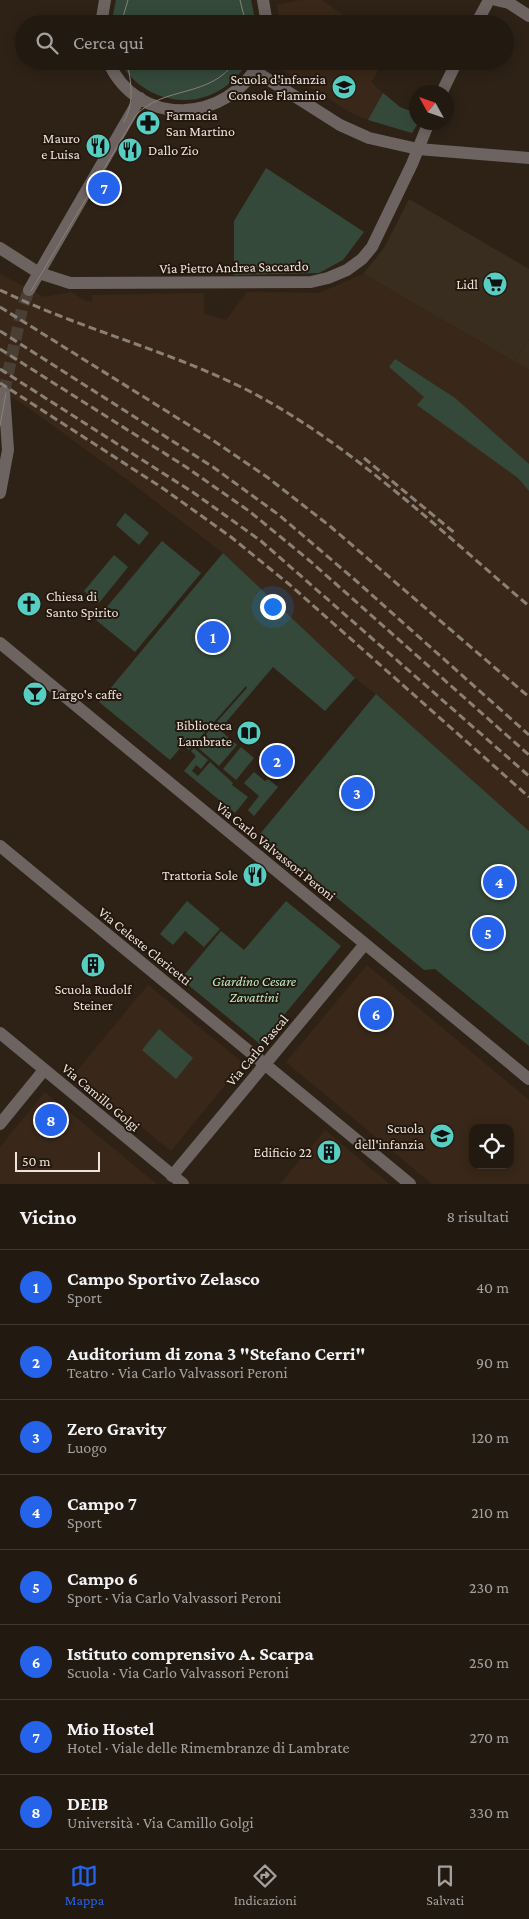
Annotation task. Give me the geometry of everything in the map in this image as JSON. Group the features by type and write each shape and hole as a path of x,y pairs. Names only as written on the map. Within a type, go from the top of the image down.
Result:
{"street":[{"path":"102,15 105,0"},
{"path":"263,0 266,15"},
{"path":"481,15 489,0"},
{"path":"496,0 509,3 529,16"},
{"path":"114,70 124,85 140,98 168,109 188,110 214,105 231,96 244,85 254,70"},
{"path":"263,70 354,132 379,141 418,149 529,158"},
{"path":"445,85 453,70"},
{"path":"29,290 140,98"},
{"name":"Via Pietro Andrea Saccardo","path":"0,248 39,273 70,283 311,282 328,278 347,270 362,259 372,248 426,130"},
{"path":"0,398 4,392 3,436 8,450 0,494"},
{"name":"Via Carlo Valvassori Peroni","path":"1,646 529,1079"},
{"name":"Via Celeste Clericetti","path":"0,846 410,1184"},
{"name":"Via Carlo Pascal","path":"172,1176 365,944"},
{"name":"Via Camillo Golgi","path":"0,1033 183,1184"},
{"path":"0,1124 44,1070"}],"shaded area":[{"path":"299,0 322,0 343,15 279,15 277,5"},
{"name":"Scuola d'infanzia Console Flaminio","path":"283,70 378,70 371,82 383,93 368,120 353,114"},
{"path":"409,199 529,269 529,339 515,362 363,274 384,248"},
{"path":"0,274 44,297 71,292 85,301 92,302 93,295 204,293 204,314 226,320 247,292 319,293 363,274 529,370 529,831 376,694 355,678 223,553 125,478 27,407 0,390"},
{"path":"529,339 529,370 515,362"},
{"path":"367,965 529,1100 529,1184 432,1184 286,1062"},
{"path":"148,985 243,1063 171,1151 75,1073"},
{"path":"45,1092 156,1184 0,1184 0,1147"},
{"path":"325,1130 370,1168 390,1184 280,1184"}],"green space":[{"path":"116,0 251,0 254,15 113,15"},
{"path":"126,70 241,70 235,78 219,91 202,98 184,100 165,97 148,90 132,78"},
{"path":"383,93 400,107 409,110 409,130 414,130 412,133 368,120"},
{"path":"266,168 364,232 343,260 319,273 234,275 234,221"},
{"path":"395,359 455,398 529,464 529,491 518,478 417,405 424,397 389,367"},
{"path":"125,513 149,533 139,545 116,525"},
{"path":"162,541 201,573 135,652 96,620"},
{"path":"223,553 355,678 325,711 273,667 221,728 216,723 247,688 246,686 189,750 183,745 170,760 99,702"},
{"path":"114,555 128,567 99,603 84,591"},
{"path":"376,694 529,831 529,1046 435,969 424,970 260,834"},
{"path":"214,725 237,745 219,766 196,746"},
{"path":"241,747 254,758 236,780 223,769"},
{"path":"194,748 208,760 201,769 196,765 192,771 198,776 210,762 233,783 232,785 248,797 235,813 184,771 196,756 191,751"},
{"path":"254,772 265,781 268,779 278,787 254,816 248,810 259,796 244,783"},
{"path":"187,901 220,929 204,947 185,931 173,945 160,934"},
{"name":"Giardino Cesare Zavattini","path":"286,901 341,946 260,1044 181,979 221,931 244,950"},
{"path":"159,1029 193,1058 176,1079 142,1050"}],"tunnel":[{"path":"4,392 22,309 29,290"}],"tram line":[{"path":"124,15 128,0"},
{"path":"240,0 244,15"},
{"path":"124,122 131,99 129,70"},
{"path":"31,291 136,115 160,99 200,87 213,81 228,70"},
{"path":"0,426 6,393"}],"railway":[{"path":"0,290 63,317 159,352 222,378 290,414 362,464 529,606"},
{"path":"0,307 211,439 267,477 331,527 529,697"},
{"path":"0,331 213,467 279,515 354,579 529,735"},
{"path":"0,349 186,467 249,511 310,561 529,755"},
{"path":"0,369 194,493 261,541 529,776"},
{"path":"0,383 161,487 231,537 290,585 529,797"},
{"path":"364,458 456,534"}],"place":[{"name":"Scuola d'infanzia Console Flaminio","path":"344,87"},
{"name":"Farmacia San Martino","path":"148,123"},
{"name":"Mauro e Luisa","path":"98,146"},
{"name":"Dallo Zio","path":"130,150"},
{"name":"Mio Hostel","path":"104,188"},
{"name":"Lidl","path":"495,284"},
{"name":"Chiesa di Santo Spirito","path":"29,604"},
{"name":"Campo Sportivo Zelasco","path":"213,637"},
{"name":"Largo's caffe","path":"35,694"},
{"name":"Biblioteca Lambrate","path":"249,733"},
{"name":"Auditorium di zona 3 \"Stefano Cerri\"","path":"277,761"},
{"name":"Zero Gravity","path":"357,793"},
{"name":"Trattoria Sole","path":"255,875"},
{"name":"Campo 7","path":"499,882"},
{"name":"Campo 6","path":"488,933"},
{"name":"Scuola Rudolf Steiner","path":"93,965"},
{"name":"Istituto comprensivo A. Scarpa","path":"376,1014"},
{"name":"DEIB","path":"51,1120"},
{"name":"Scuola dell'infanzia","path":"442,1136"},
{"name":"Edificio 22","path":"329,1152"}]}
